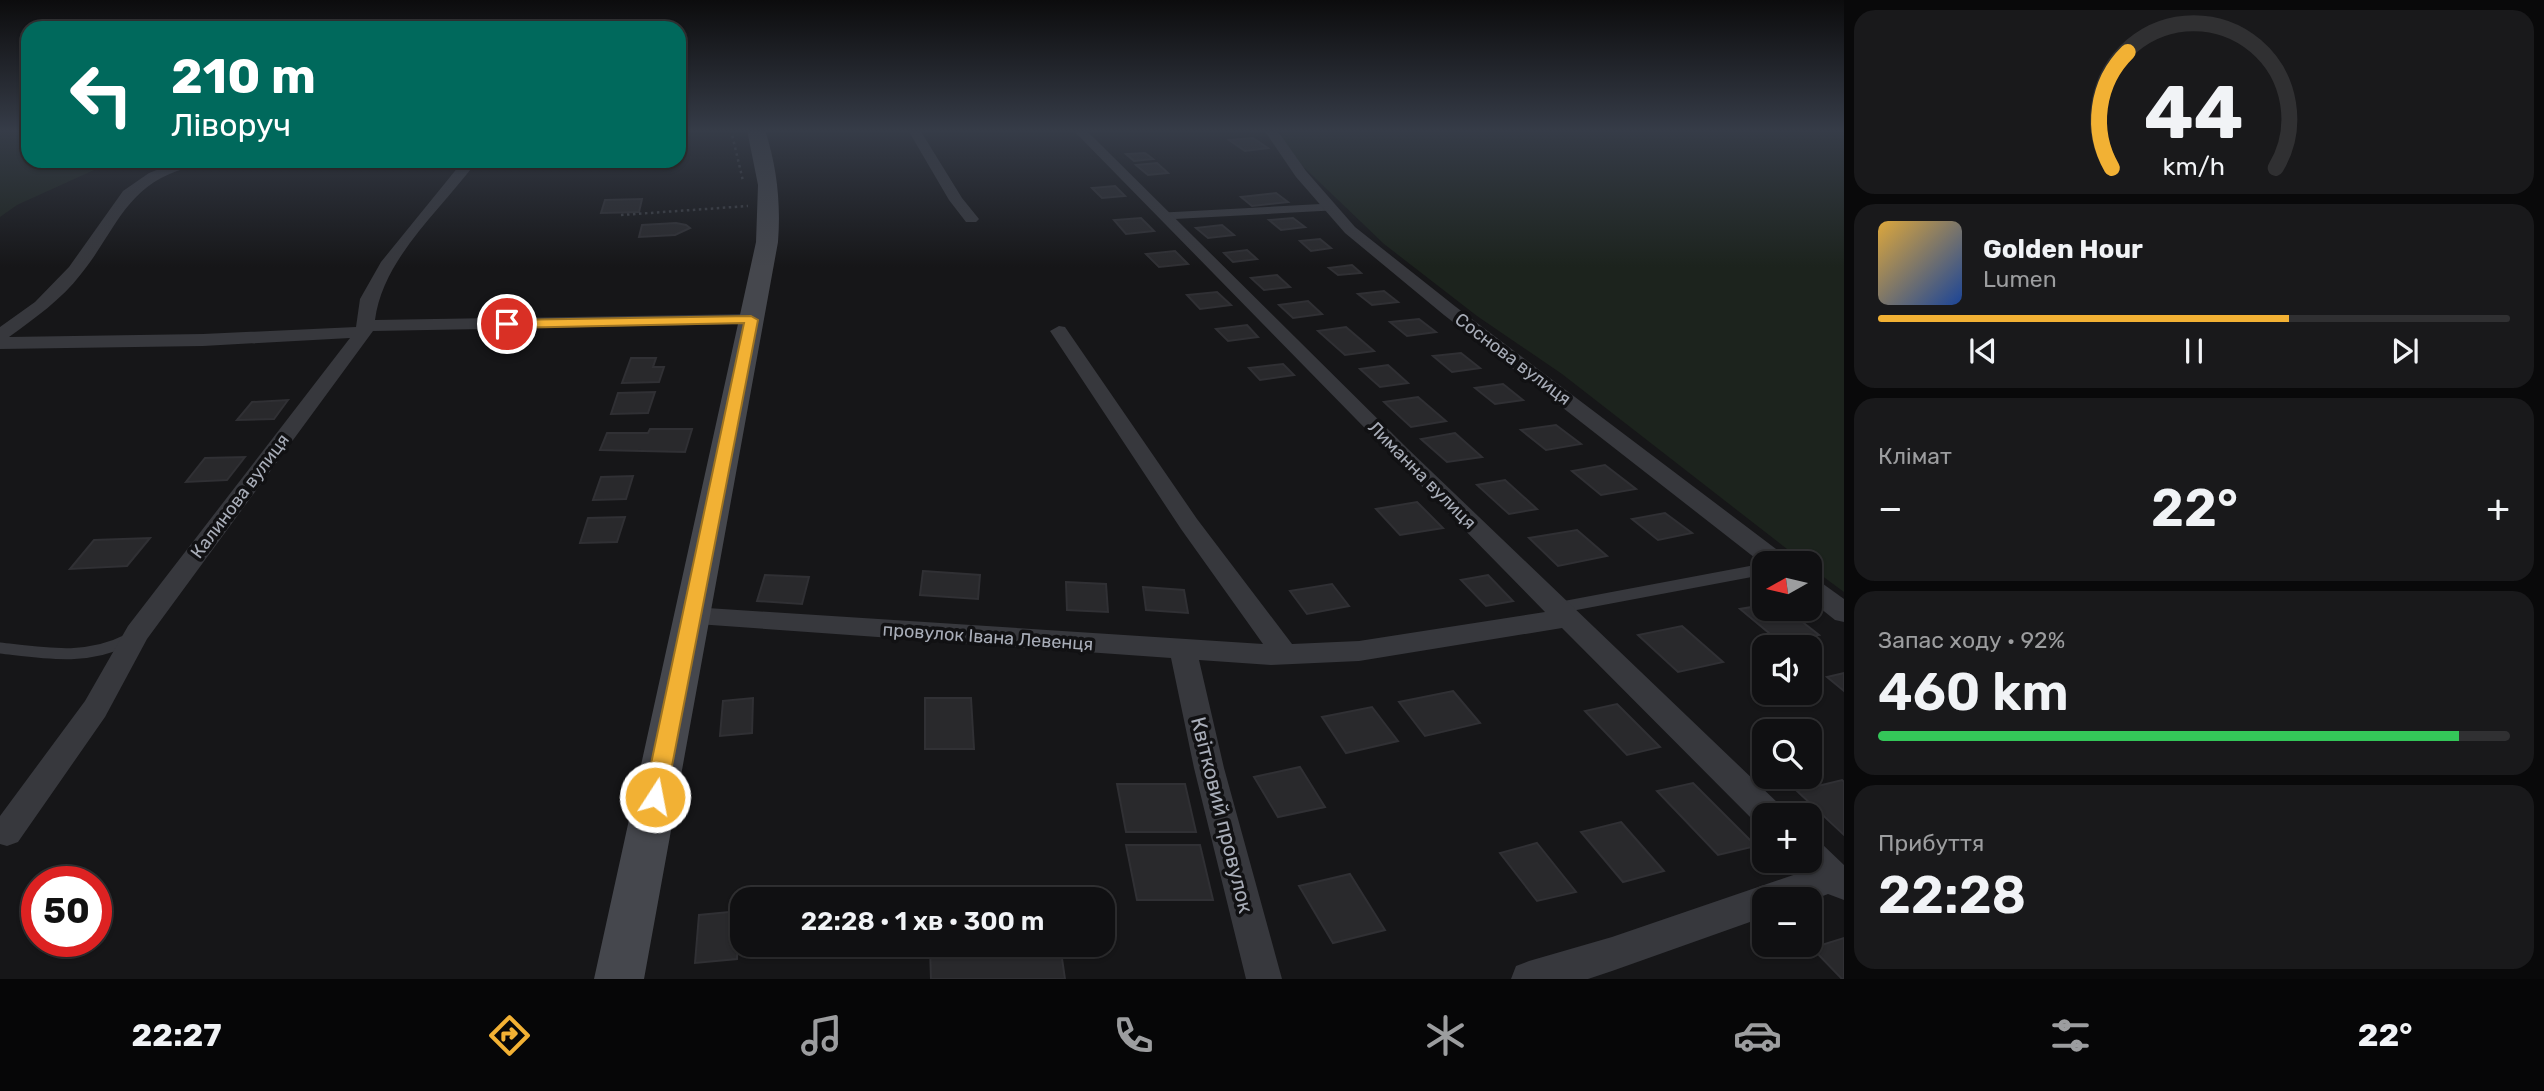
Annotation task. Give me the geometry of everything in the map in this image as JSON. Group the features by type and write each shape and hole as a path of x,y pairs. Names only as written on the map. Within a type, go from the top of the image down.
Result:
{"main road":[{"path":"619,979 770,217 767,176"}],"street":[{"path":"0,335 41,306 75,271 128,194 155,176"},
{"name":"Калинова вулиця","path":"7,832 95,709 137,633 364,329 369,299 389,262 458,176"},
{"path":"941,176 971,219"},
{"name":"Лиманна вулиця","path":"1125,176 1400,454 1757,803"},
{"name":"Соснова вулиця","path":"1302,176 1350,230 1450,311 1762,551"},
{"path":"0,343 190,340 364,329 751,320"},
{"path":"1059,331 1189,524 1285,654"},
{"path":"1822,596 1844,613"},
{"name":"провулок Івана Левенця","path":"692,616 1183,650 1285,654 1359,651 1562,613"},
{"name":"Квітковий провулок","path":"1183,650 1209,768 1264,979"},
{"path":"1822,866 1839,882"},
{"path":"1820,887 1839,882"},
{"path":"1529,979 1612,954 1752,905"}],"lane":[{"path":"1165,216 1330,207"},
{"path":"1562,613 1752,572"},
{"path":"0,648 78,654 99,652 114,648 137,633"}],"path":[{"path":"742,176 744,184"},
{"path":"621,215 747,208 749,204"}],"shaded area":[{"path":"0,176 82,176 17,205 0,217"},
{"path":"1313,176 1844,176 1844,592 1822,576 1822,551 1790,551 1562,374 1477,316 1384,244"}],"building":[{"path":"1115,186 1125,196 1102,198 1092,188"},
{"path":"1276,193 1288,202 1252,206 1241,197"},
{"path":"642,199 639,212 601,213 605,200"},
{"path":"1141,218 1154,231 1126,234 1114,220"},
{"path":"1293,218 1305,227 1281,230 1269,220"},
{"path":"676,223 690,228 675,235 639,237 642,225"},
{"path":"1222,225 1234,235 1208,238 1196,228"},
{"path":"1320,239 1331,248 1311,251 1300,241"},
{"path":"1247,250 1257,259 1233,262 1224,253"},
{"path":"1175,251 1188,264 1159,267 1146,254"},
{"path":"1352,265 1361,273 1338,275 1329,268"},
{"path":"1277,275 1290,287 1264,290 1251,278"},
{"path":"1384,291 1398,302 1372,305 1358,294"},
{"path":"1217,292 1231,305 1200,309 1187,295"},
{"path":"1308,301 1322,314 1293,318 1279,305"},
{"path":"1419,319 1436,332 1407,336 1390,322"},
{"path":"1247,325 1258,337 1228,341 1216,329"},
{"path":"1346,327 1374,351 1345,355 1318,331"},
{"path":"1461,353 1480,368 1452,372 1433,356"},
{"path":"631,358 656,358 653,367 664,367 659,382 622,383"},
{"path":"1283,364 1294,375 1260,380 1249,368"},
{"path":"1388,365 1408,383 1380,387 1360,369"},
{"path":"1503,384 1523,400 1495,404 1475,388"},
{"path":"655,392 648,413 611,414 618,393"},
{"path":"1418,397 1446,421 1411,427 1384,402"},
{"path":"288,400 274,419 237,420 252,402"},
{"path":"1556,425 1581,444 1546,450 1521,430"},
{"path":"650,429 692,429 685,452 600,450 607,433 648,433"},
{"path":"1455,433 1482,457 1447,462 1421,439"},
{"path":"245,457 227,480 186,482 205,458"},
{"path":"1605,465 1636,489 1601,495 1572,471"},
{"path":"633,476 626,499 593,500 601,477"},
{"path":"1505,480 1537,509 1509,514 1477,485"},
{"path":"1417,502 1443,528 1400,535 1376,509"},
{"path":"1665,513 1692,533 1658,540 1632,519"},
{"path":"625,517 617,542 580,543 588,518"},
{"path":"1577,530 1607,556 1558,566 1529,538"},
{"path":"150,538 127,566 70,569 94,540"},
{"path":"923,571 980,575 978,599 920,595"},
{"path":"765,575 809,577 802,604 757,601"},
{"path":"1488,575 1513,601 1486,606 1461,580"},
{"path":"1066,582 1106,584 1108,612 1067,610"},
{"path":"1332,584 1349,606 1307,614 1290,591"},
{"path":"1143,587 1184,590 1188,613 1146,610"},
{"path":"1752,607 1752,619 1740,609"},
{"path":"1754,621 1801,621 1819,635 1771,635"},
{"path":"1682,626 1723,662 1678,672 1638,635"},
{"path":"1844,673 1844,691 1827,677"},
{"path":"1453,691 1480,723 1425,736 1399,702"},
{"path":"753,698 752,733 720,736 723,701"},
{"path":"925,698 971,698 974,749 925,749"},
{"path":"1617,704 1660,747 1627,755 1585,711"},
{"path":"1372,707 1398,741 1346,753 1322,717"},
{"path":"1300,767 1325,807 1278,817 1254,777"},
{"path":"1842,780 1844,782 1844,835 1822,814 1822,803 1810,803 1797,791 1822,789 1822,785"},
{"path":"1693,783 1752,842 1752,847 1718,855 1657,791"},
{"path":"1117,784 1185,784 1196,832 1126,832"},
{"path":"1621,822 1664,871 1623,882 1581,832"},
{"path":"1537,843 1576,892 1537,901 1500,853"},
{"path":"1126,845 1200,845 1213,900 1137,900"},
{"path":"1350,874 1385,930 1333,943 1299,886"},
{"path":"730,912 730,957 737,959 695,963 699,915"},
{"path":"1844,938 1844,979 1821,957 1822,945"},
{"path":"930,957 1062,957 1065,979 931,979"}],"route":[{"path":"507,324 751,320 655,797"}]}
